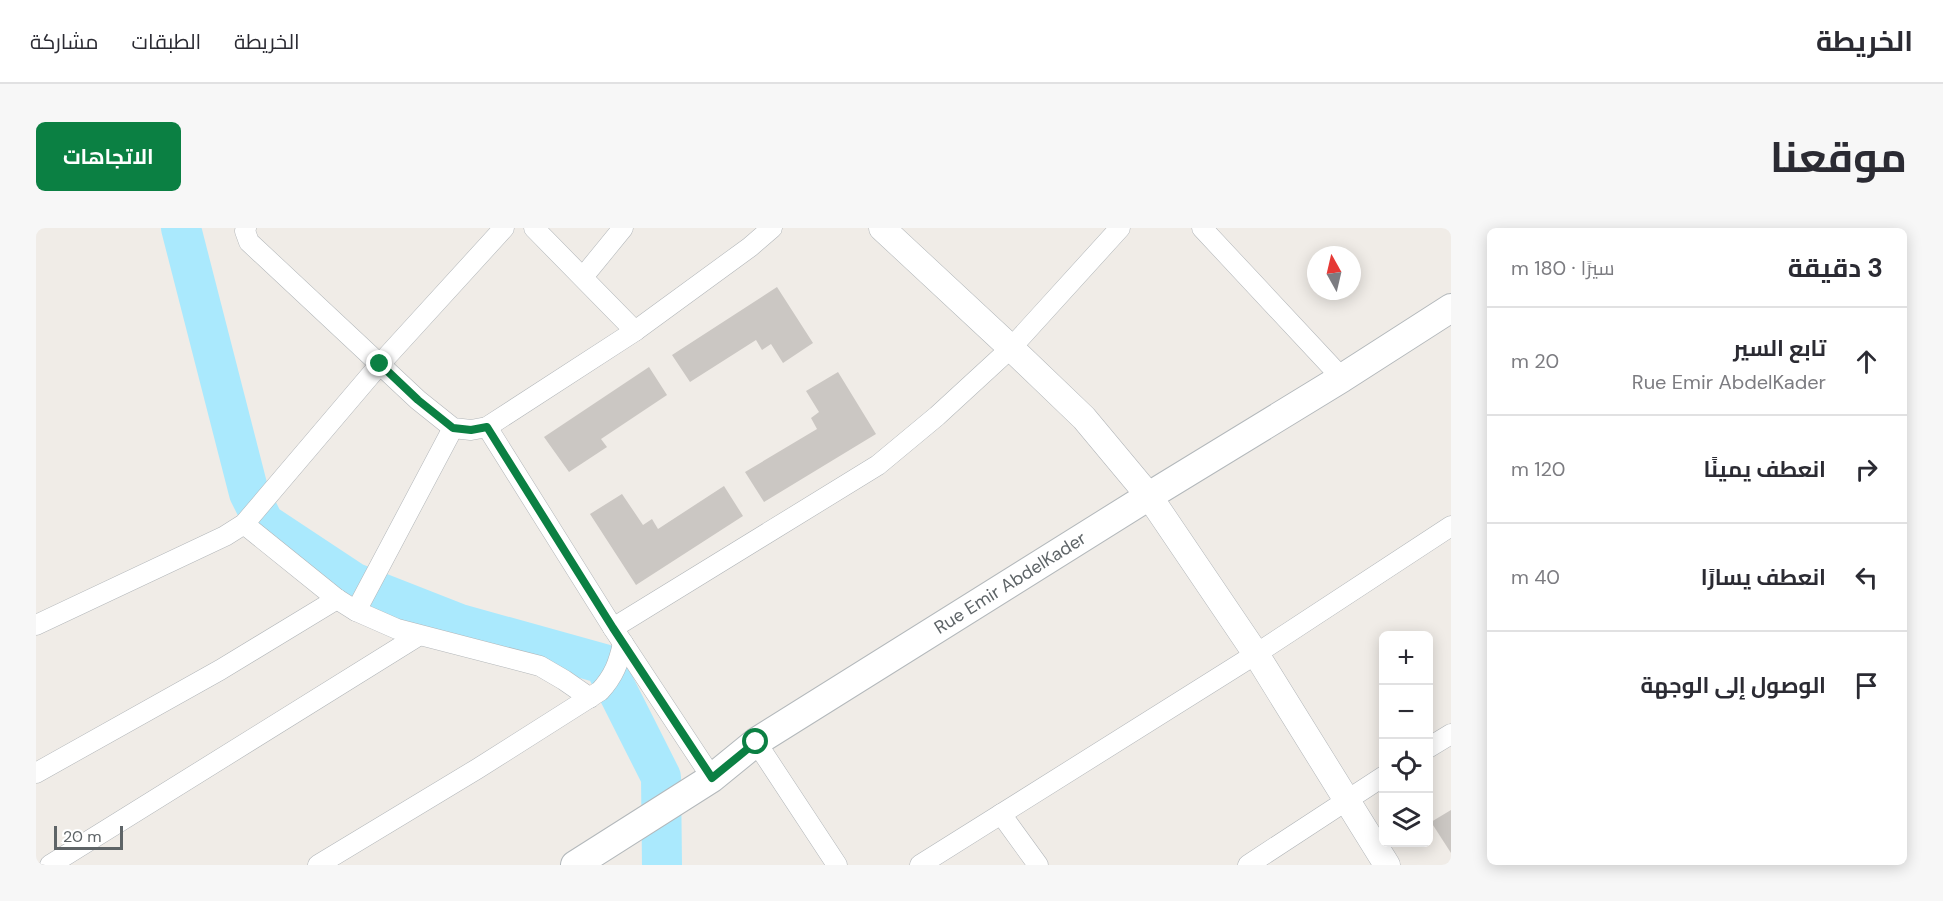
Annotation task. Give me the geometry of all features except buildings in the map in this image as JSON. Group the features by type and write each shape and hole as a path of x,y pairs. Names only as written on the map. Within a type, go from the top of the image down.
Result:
{"main road":[{"name":"Rue Emir AbdelKader","path":"575,865 712,778 756,742 1451,308"}],"street":[{"path":"246,228 249,242 418,400 453,428 471,430 487,427 635,331 750,248 772,228"},
{"path":"36,625 225,536 252,515 380,364 504,228"},
{"path":"534,228 635,331"},
{"path":"583,277 623,228"},
{"path":"882,228 1084,418 1149,496 1256,654 1387,865"},
{"path":"318,865 477,769 595,694 613,676 619,643 878,465 937,416 1011,348 1120,228"},
{"path":"1202,228 1342,378"},
{"path":"487,427 619,643 712,778"},
{"path":"356,611 453,428"},
{"path":"252,515 337,599 356,611 418,636 540,666 595,694"},
{"path":"920,865 1256,654 1451,526"},
{"path":"36,773 220,670 337,599"},
{"path":"50,865 418,636"},
{"path":"1433,745 1451,734"},
{"path":"756,742 837,865"},
{"path":"1248,865 1379,779"},
{"path":"1001,814 1038,865"}],"waterway":[{"path":"181,228 249,493 264,523 353,582 460,624 604,664 661,777 662,865"}],"route":[{"path":"380,364 418,400 453,428 471,430 487,427 613,628 712,778 756,742"}]}
